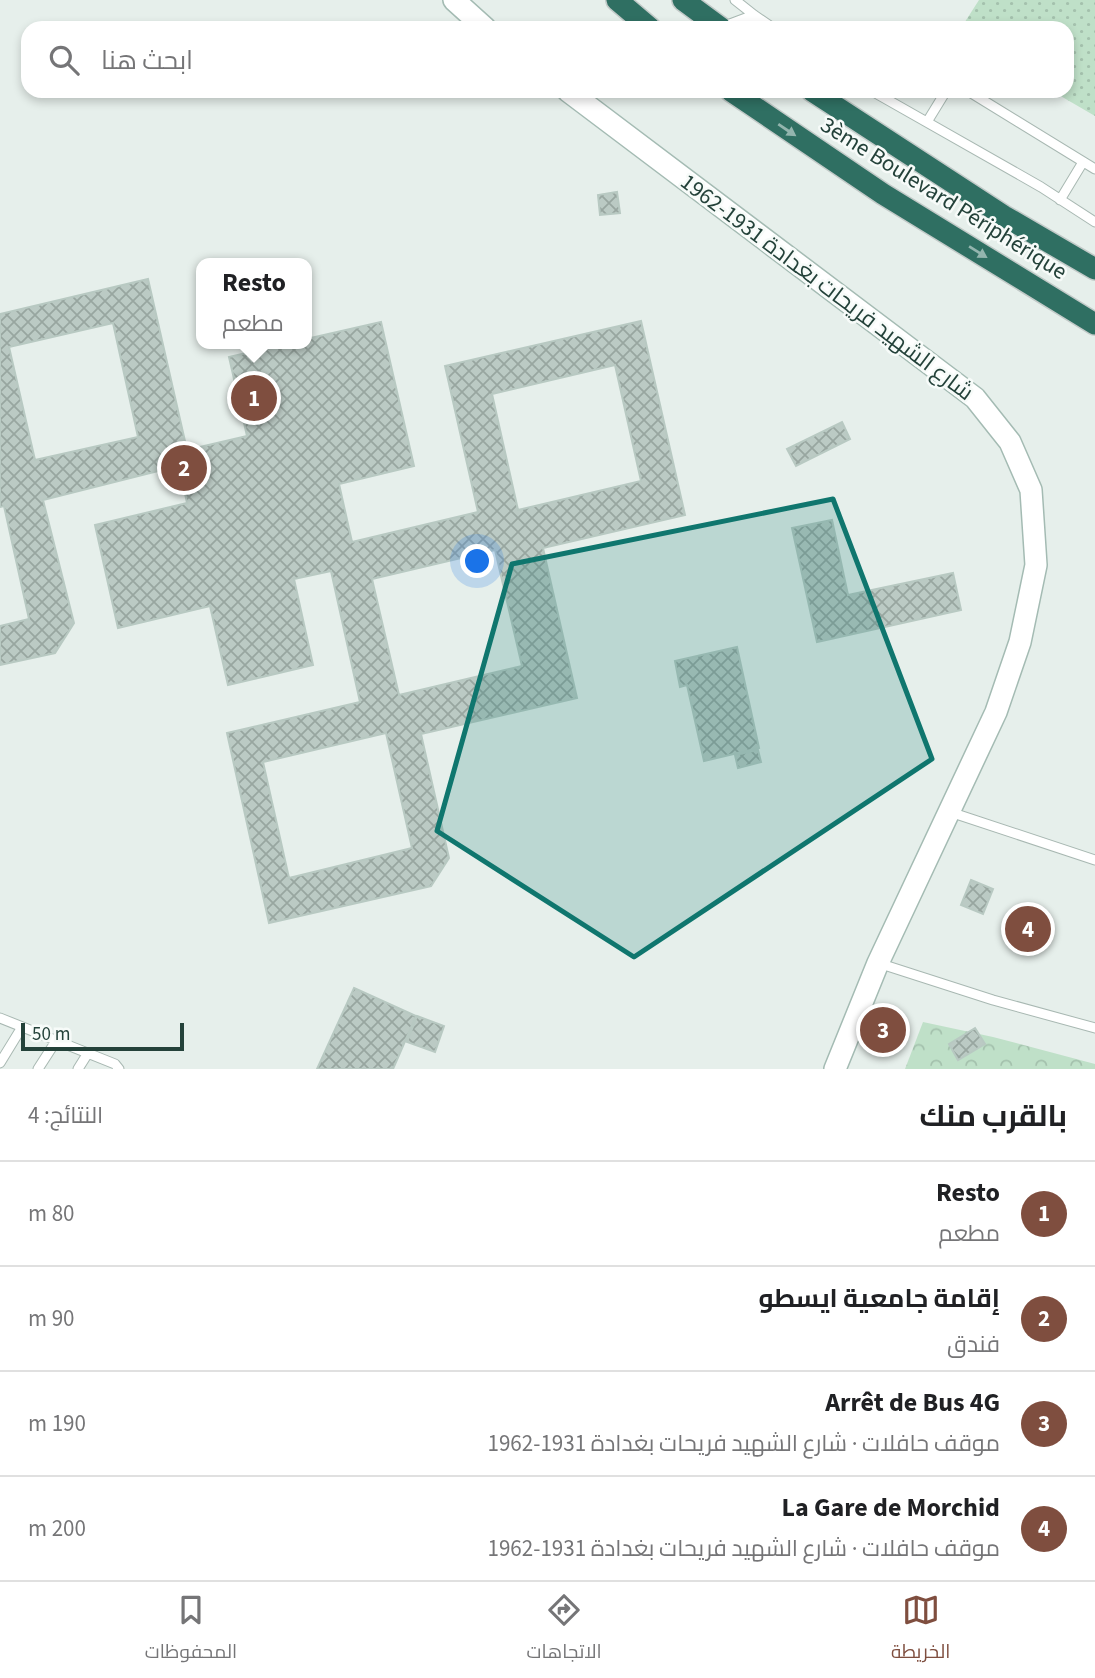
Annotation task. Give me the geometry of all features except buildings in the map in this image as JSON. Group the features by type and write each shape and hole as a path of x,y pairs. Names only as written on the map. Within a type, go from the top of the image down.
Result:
{"highway":[{"path":"617,0 642,21"},
{"path":"684,0 712,21"},
{"name":"3ème Boulevard Périphérique","path":"740,98 883,194 1095,324"},
{"name":"3ème Boulevard Périphérique","path":"822,98 1004,216 1095,269"}],"main road":[{"path":"454,0 477,21"},
{"name":"شارع الشهيد فريحات بغدادة 1931-1962","path":"577,98 975,398 1010,442 1031,490 1036,565 1020,642 996,712 878,963 835,1069"}],"lane":[{"path":"735,0 763,21"},
{"path":"739,21 754,15"},
{"path":"752,21 754,15"},
{"path":"884,98 1095,222"},
{"path":"927,122 942,98"},
{"path":"979,98 1095,169"},
{"path":"1060,200 1083,162"},
{"path":"949,811 1095,860"},
{"path":"878,963 993,1000 1095,1027"},
{"path":"0,1018 115,1064 119,1069"},
{"path":"0,1063 22,1027"},
{"path":"38,1069 56,1041"},
{"path":"78,1069 88,1053"}],"highlighted area":[{"path":"833,499 932,759 634,957 437,831 512,564"}],"green space":[{"path":"979,0 1095,0 1095,116 1064,98 1074,98 1074,21 966,21"},
{"path":"923,1022 1095,1064 1095,1069 905,1069"}],"place":[{"name":"Resto","path":"254,398"},
{"name":"إقامة جامعية ايسطو","path":"184,468"},
{"name":"La Gare de Morchid","path":"1028,929"},
{"name":"Arrêt de Bus 4G","path":"883,1030"}]}
